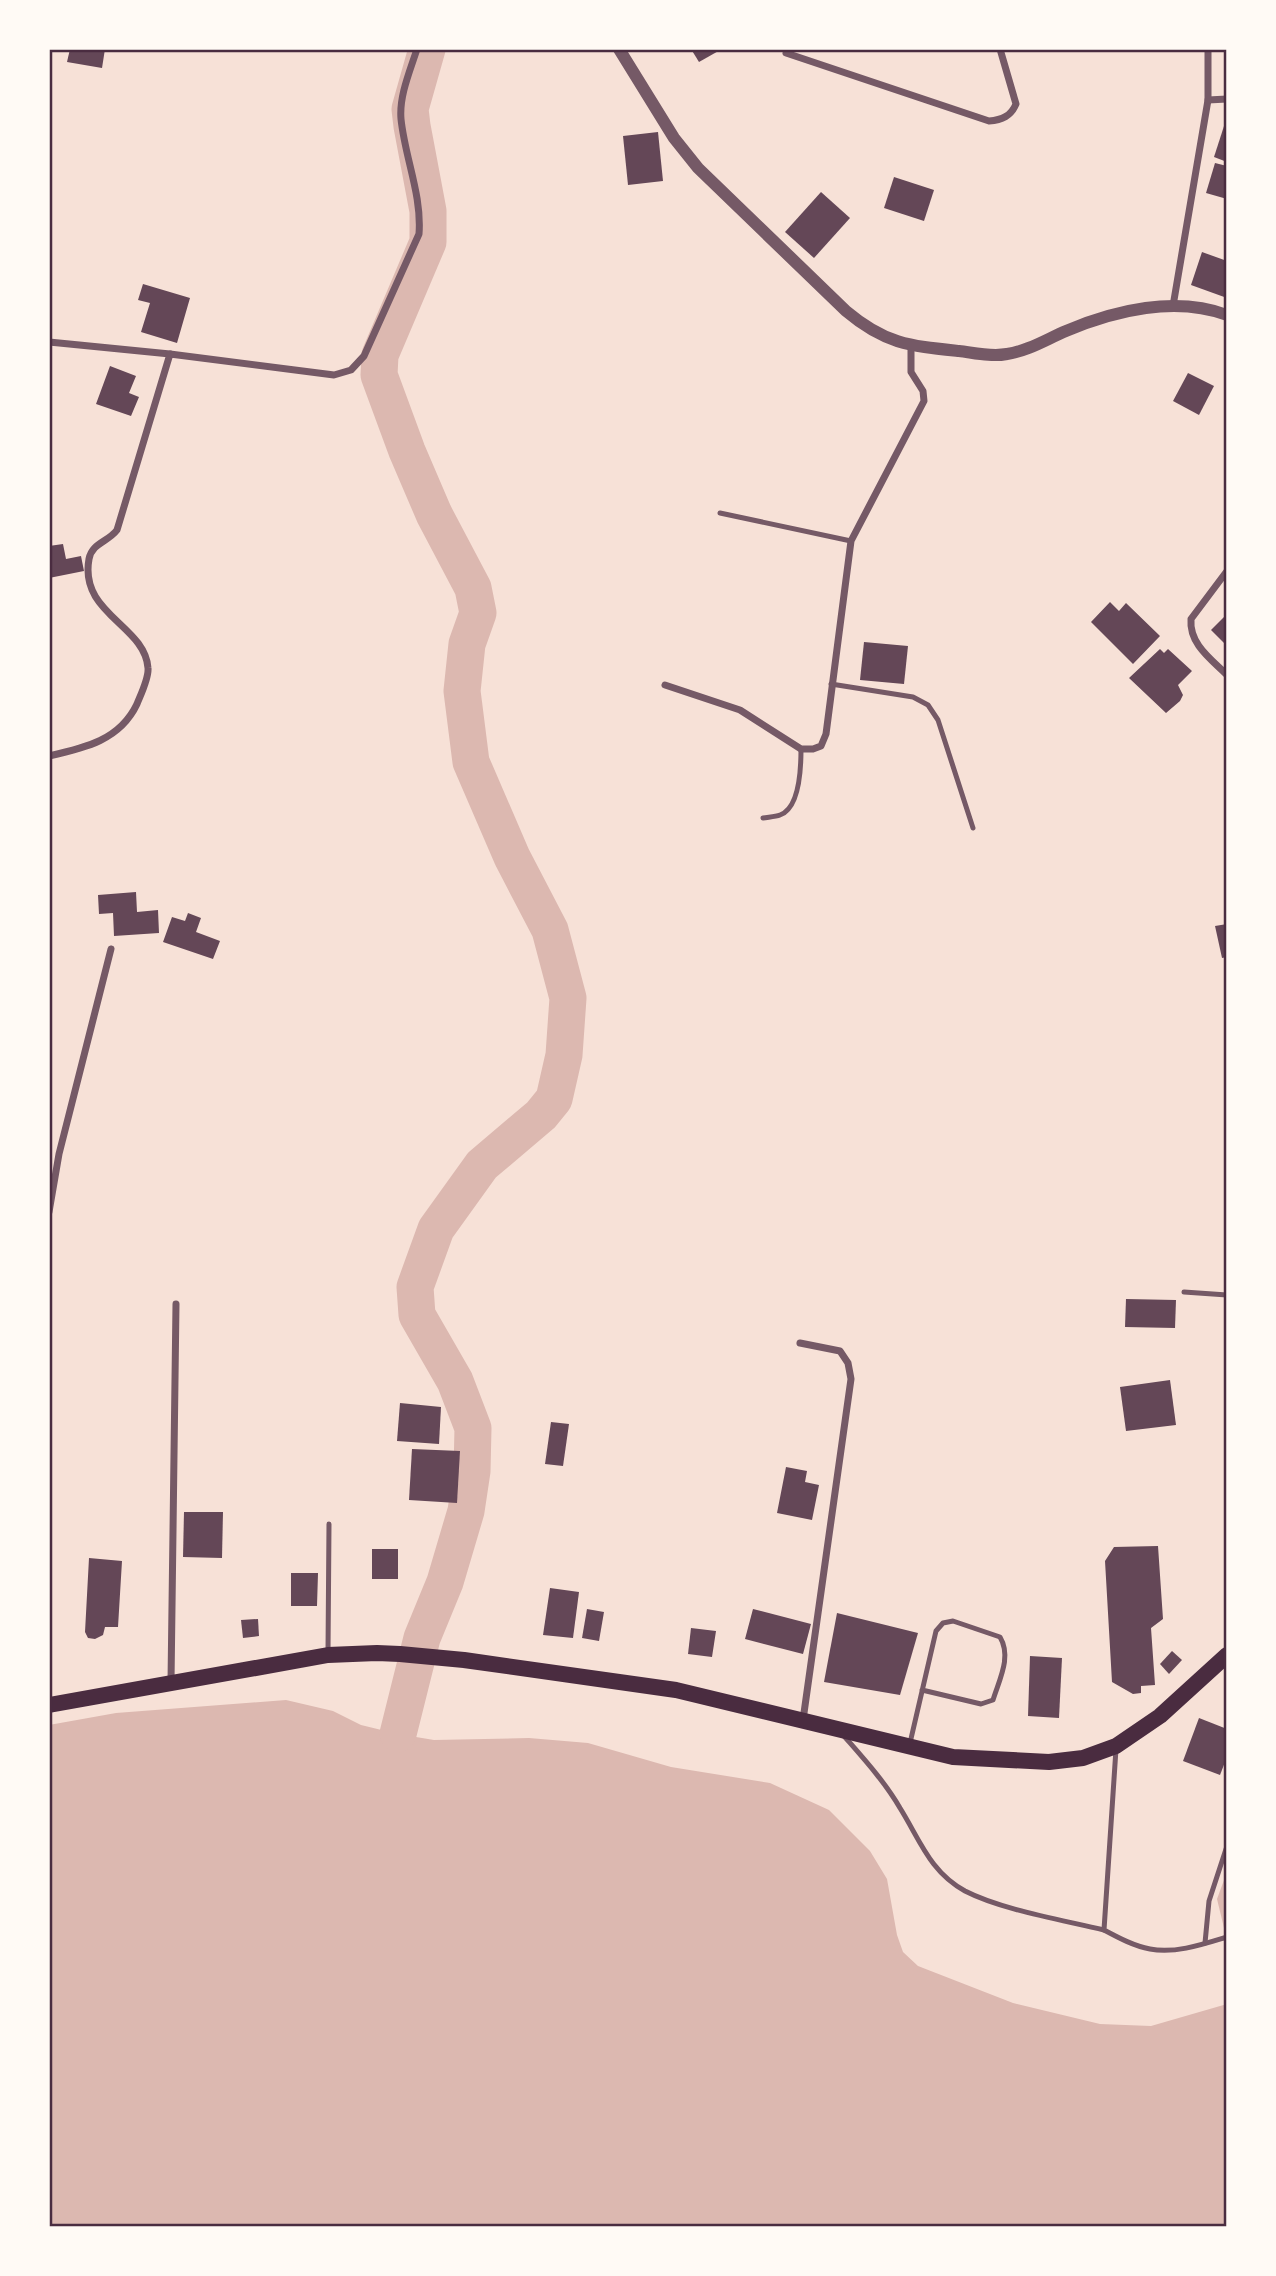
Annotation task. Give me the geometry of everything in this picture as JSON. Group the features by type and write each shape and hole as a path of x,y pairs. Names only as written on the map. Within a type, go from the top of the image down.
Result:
{"main road":[{"path":"49,1705 328,1656 400,1654 448,1658 676,1690 909,1747 971,1759 1049,1762 1083,1758 1116,1746 1160,1716 1227,1655"}],"street":[{"path":"49,342 334,375 351,370 359,364 419,234 420,220 401,110 417,49"},
{"path":"619,49 674,138 698,168 846,311 879,334 911,346 992,355 1008,354 1106,317 1145,308 1198,307 1227,315"},
{"path":"786,53 989,121 1006,117 1016,104 1000,49"},
{"path":"1173,306 1208,100 1208,49"},
{"path":"1208,100 1227,99"},
{"path":"665,685 740,710 801,749 821,746 826,734 850,541 924,401 923,391 911,372 911,346"},
{"path":"49,756 94,744 120,728 131,716 148,669 144,652 134,638 102,609 93,592 88,562 91,551 112,537 117,530 170,354"},
{"path":"1227,570 1191,619 1190,629 1194,640 1227,675"},
{"path":"49,1212 59,1154 111,949"},
{"path":"49,1154 59,1154"},
{"path":"171,1683 176,1304"},
{"path":"800,1343 840,1351 849,1363 850,1379 803,1720"}],"lane":[{"path":"720,513 850,541"},
{"path":"831,684 913,697 928,705 938,720 973,828"},
{"path":"763,818 782,815 793,804 801,774 801,749"},
{"path":"1184,1292 1227,1295"},
{"path":"328,1656 329,1524"},
{"path":"909,1747 922,1690 936,1630 943,1623 953,1621 1000,1637 1005,1644 1007,1655 993,1700 981,1704 922,1690"},
{"path":"838,1729 901,1808 924,1852 938,1870 964,1890 988,1900 1104,1930 1152,1950 1166,1950 1227,1937"},
{"path":"1104,1930 1116,1746"},
{"path":"1205,1943 1209,1900 1227,1846"}],"shaded area":[{"path":"286,1700 333,1711 361,1725 398,1734 434,1740 529,1738 588,1743 671,1767 770,1783 829,1810 870,1851 887,1879 897,1935 903,1952 918,1966 1013,2003 1100,2024 1151,2026 1227,2004 1227,2227 49,2227 49,1725 116,1713"},
{"path":"1227,1872 1227,1927 1224,1928 1217,1899"}],"building":[{"path":"70,49 105,49 102,68 67,62"},
{"path":"691,49 722,49 699,62"},
{"path":"1224,126 1227,127 1227,162 1214,157"},
{"path":"658,132 663,181 628,185 623,136"},
{"path":"1215,163 1227,166 1227,199 1206,193"},
{"path":"894,177 934,190 924,221 884,208"},
{"path":"821,192 850,218 814,258 785,232"},
{"path":"1202,252 1227,261 1227,298 1191,285"},
{"path":"143,284 190,298 177,343 141,332 150,303 138,300"},
{"path":"110,366 136,376 129,393 139,397 131,416 96,404"},
{"path":"1188,373 1214,386 1199,415 1173,401"},
{"path":"63,544 66,559 81,556 84,571 49,578 49,546"},
{"path":"1110,602 1119,611 1126,603 1160,636 1133,664 1091,622"},
{"path":"1227,614 1227,646 1211,630"},
{"path":"864,642 908,646 904,684 860,680"},
{"path":"1160,649 1164,653 1168,649 1192,671 1178,685 1183,695 1180,701 1166,713 1129,678"},
{"path":"136,892 137,912 158,910 159,933 114,936 113,913 99,914 98,895"},
{"path":"188,913 201,918 196,932 220,941 213,959 163,942 172,917 185,921"},
{"path":"1227,924 1227,957 1222,958 1215,926"},
{"path":"1126,1299 1176,1300 1175,1328 1125,1327"},
{"path":"1170,1380 1176,1425 1126,1431 1120,1387"},
{"path":"400,1403 441,1407 439,1444 397,1441"},
{"path":"551,1422 569,1424 563,1466 545,1464"},
{"path":"412,1449 460,1451 457,1503 409,1500"},
{"path":"786,1467 807,1471 805,1482 819,1485 812,1520 777,1513"},
{"path":"184,1512 223,1512 222,1558 183,1557"},
{"path":"1158,1546 1163,1619 1151,1628 1155,1685 1141,1686 1141,1693 1133,1694 1112,1682 1105,1561 1114,1547"},
{"path":"372,1549 398,1549 398,1579 372,1579"},
{"path":"89,1558 122,1561 118,1627 105,1627 103,1635 95,1639 88,1638 85,1632"},
{"path":"291,1573 318,1573 317,1606 291,1606"},
{"path":"550,1588 579,1592 573,1638 543,1635"},
{"path":"587,1609 604,1612 599,1641 582,1638"},
{"path":"753,1609 811,1624 803,1654 745,1639"},
{"path":"837,1613 918,1633 900,1695 824,1682"},
{"path":"258,1619 259,1636 243,1638 241,1620"},
{"path":"691,1628 716,1631 712,1657 688,1654"},
{"path":"1172,1651 1182,1660 1169,1674 1160,1664"},
{"path":"1030,1656 1062,1658 1059,1718 1028,1716"},
{"path":"1199,1718 1227,1729 1227,1757 1220,1775 1183,1761"}],"waterway":[{"path":"398,1734 422,1638 445,1582 466,1511 472,1471 473,1428 455,1381 417,1315 415,1287 436,1229 482,1165 541,1115 554,1099 564,1055 568,998 550,930 512,857 471,762 462,691 467,644 478,613 473,588 434,514 379,375 380,355 428,242 428,211 410,109 427,49"}]}
